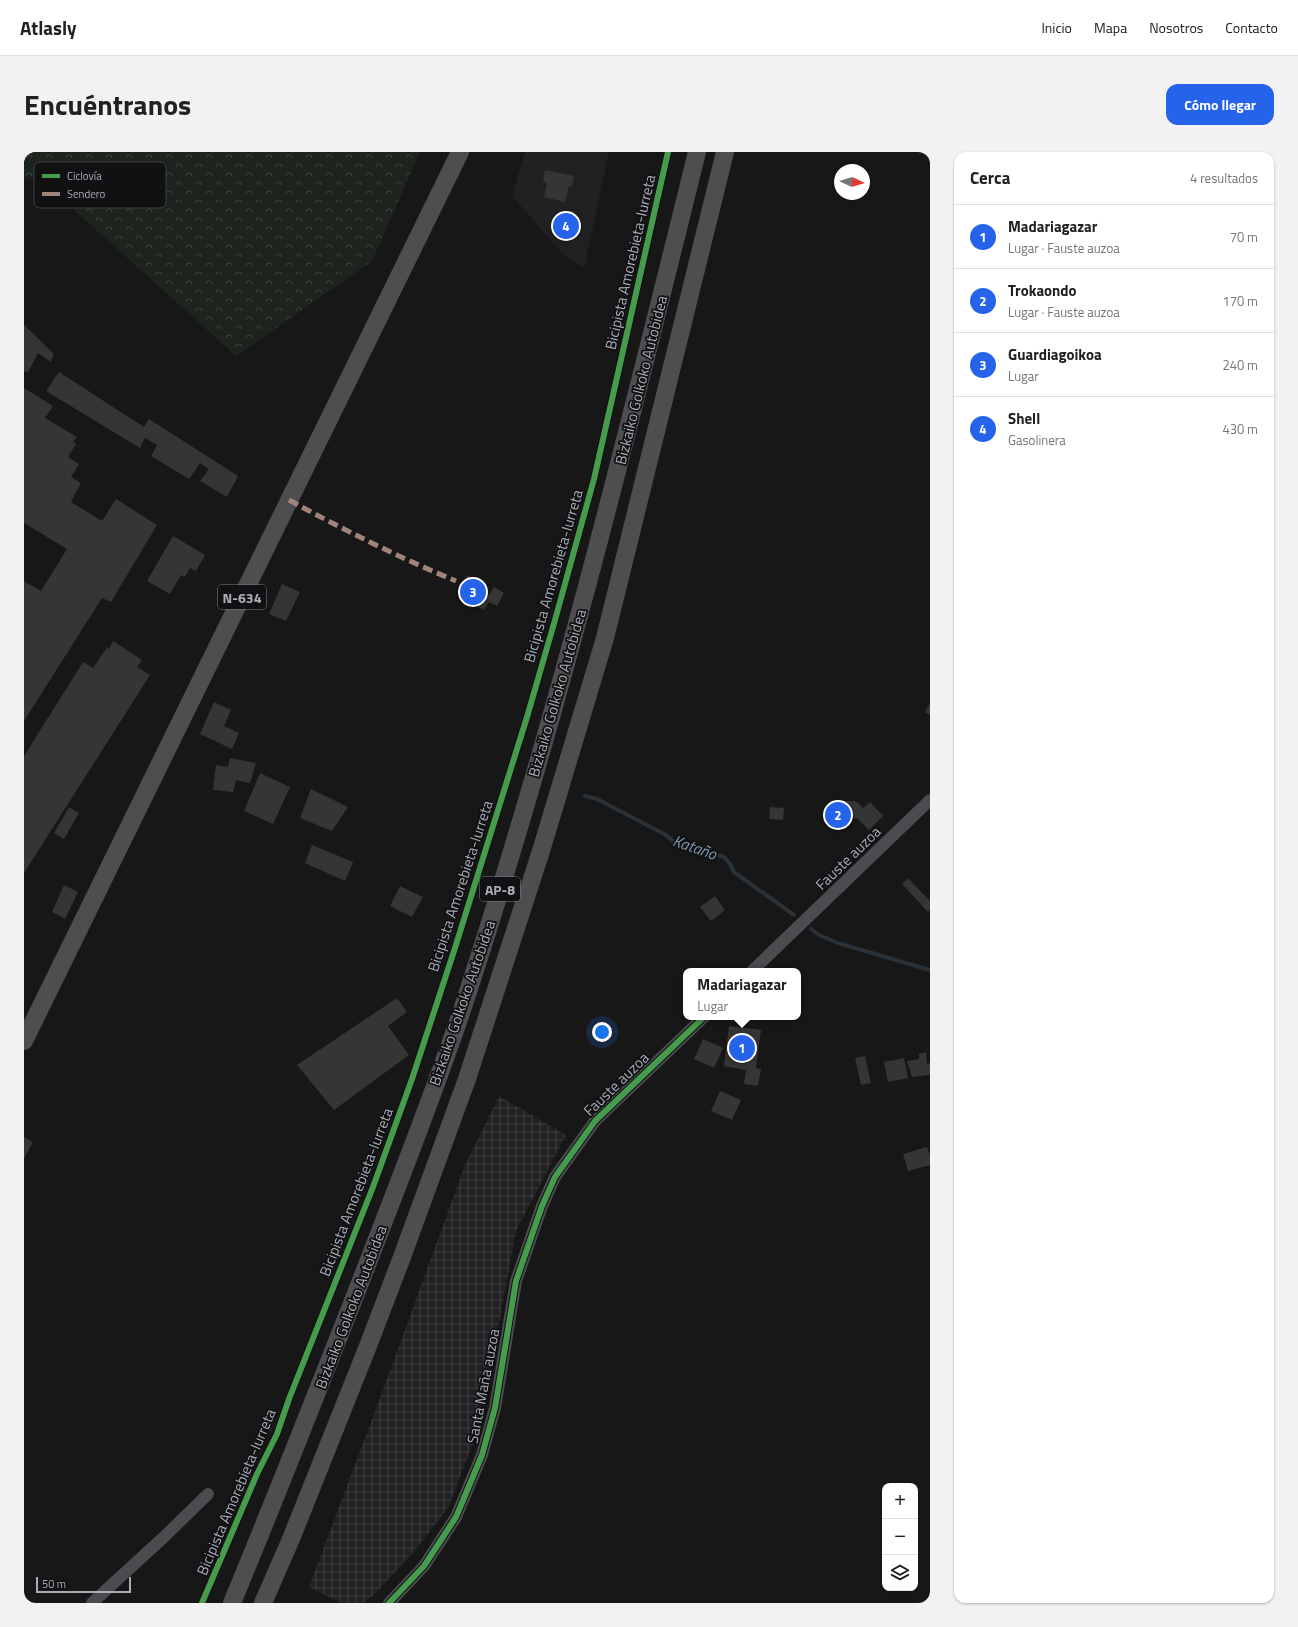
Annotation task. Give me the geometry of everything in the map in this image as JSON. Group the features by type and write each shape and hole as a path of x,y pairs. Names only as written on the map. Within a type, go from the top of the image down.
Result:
{"highway":[{"name":"N-634","path":"24,1041 460,152"},
{"name":"Bizkaiko Golkoko Autobidea","path":"232,1603 279,1490 409,1158 460,1013 501,887 609,506 697,152"},
{"name":"Bizkaiko Golkoko Autobidea","path":"263,1603 294,1531 402,1257 467,1079 541,851 605,638 724,152"}],"street":[{"name":"Fauste auzoa","path":"755,968 930,800"},
{"name":"Fauste auzoa","path":"555,1177 595,1121 701,1020"},
{"name":"Santa Maña auzoa","path":"389,1603 424,1566 456,1518 482,1456 495,1408 516,1281 542,1206 555,1177"},
{"path":"92,1603 208,1494"}],"shaded area":[{"path":"525,152 609,152 584,268 565,256 512,196"},
{"path":"499,1096 566,1135 516,1231 488,1383 473,1443 448,1508 416,1549 376,1593 364,1603 341,1603 309,1587 465,1165"}],"green space":[{"path":"24,152 420,152 372,261 236,356 72,208 166,208 166,162 34,162 34,178 24,180"}],"building":[{"path":"545,170 574,176 572,186 569,186 565,202 544,197 547,182 543,182"},
{"path":"24,325 54,354 51,362 38,353 28,372 24,371"},
{"path":"59,372 144,427 149,419 238,476 227,497 200,481 209,469 200,463 189,479 151,456 157,445 145,438 140,448 46,391"},
{"path":"24,388 53,406 45,418 77,437 73,442 76,444 68,457 79,464 71,477 81,483 71,502 102,521 116,499 157,525 111,602 102,598 24,721 24,581 41,591 67,549 24,523"},
{"path":"173,536 205,555 196,571 190,568 185,577 181,575 170,594 147,581"},
{"path":"467,575 484,584 479,596 486,599 494,587 504,593 497,606 489,602 484,610 471,603 474,596 461,590"},
{"path":"282,584 300,592 286,621 269,614"},
{"path":"113,641 142,660 137,667 150,675 24,873 24,756 83,662 93,668 107,647 109,649"},
{"path":"214,702 231,710 224,726 239,733 232,749 200,734"},
{"path":"930,703 930,715 925,712"},
{"path":"230,758 256,763 250,783 236,780 233,792 213,790 216,765 228,767"},
{"path":"260,773 290,787 273,824 244,811"},
{"path":"311,789 348,807 332,831 300,818"},
{"path":"838,801 856,801 863,808 870,802 883,816 869,830 852,815 838,829 824,814"},
{"path":"69,807 79,813 64,839 54,833"},
{"path":"770,807 784,808 783,820 769,819"},
{"path":"312,845 353,862 345,881 305,863"},
{"path":"908,878 930,901 930,910 928,912 902,884"},
{"path":"64,885 78,892 65,919 52,912"},
{"path":"400,886 423,897 412,917 390,906"},
{"path":"715,896 725,910 711,921 700,907"},
{"path":"397,998 407,1012 388,1026 409,1055 334,1110 297,1065"},
{"path":"729,1026 761,1030 756,1068 761,1069 758,1086 744,1084 746,1070 724,1066"},
{"path":"703,1039 723,1048 714,1068 694,1059"},
{"path":"926,1052 927,1064 930,1063 930,1075 912,1077 907,1061 919,1059 919,1054"},
{"path":"865,1056 871,1083 861,1085 855,1058"},
{"path":"904,1058 908,1078 888,1082 884,1062"},
{"path":"720,1091 741,1100 732,1120 711,1111"},
{"path":"24,1137 33,1142 24,1159"},
{"path":"927,1147 930,1156 930,1165 908,1171 903,1154"}],"waterway":[{"name":"Kataño","path":"585,796 597,799 666,835 674,842 724,857 734,872 794,915"},
{"name":"Kataño","path":"811,929 819,935 838,943 930,970"}],"marked path":[{"path":"289,500 371,543 456,581"}],"cycle path":[{"name":"Bicipista Amorebieta-Iurreta","path":"202,1603 257,1474 277,1434 289,1399 373,1187 412,1079 455,948 527,717 594,479 668,152"},
{"path":"389,1603 424,1566 456,1517 482,1455 495,1408 516,1281 542,1206 555,1177 595,1121 701,1020"}],"place":[{"name":"Shell","path":"566,226"},
{"name":"Guardiagoikoa","path":"473,592"},
{"name":"Trokaondo","path":"838,815"},
{"name":"Madariagazar","path":"742,1048"}]}
